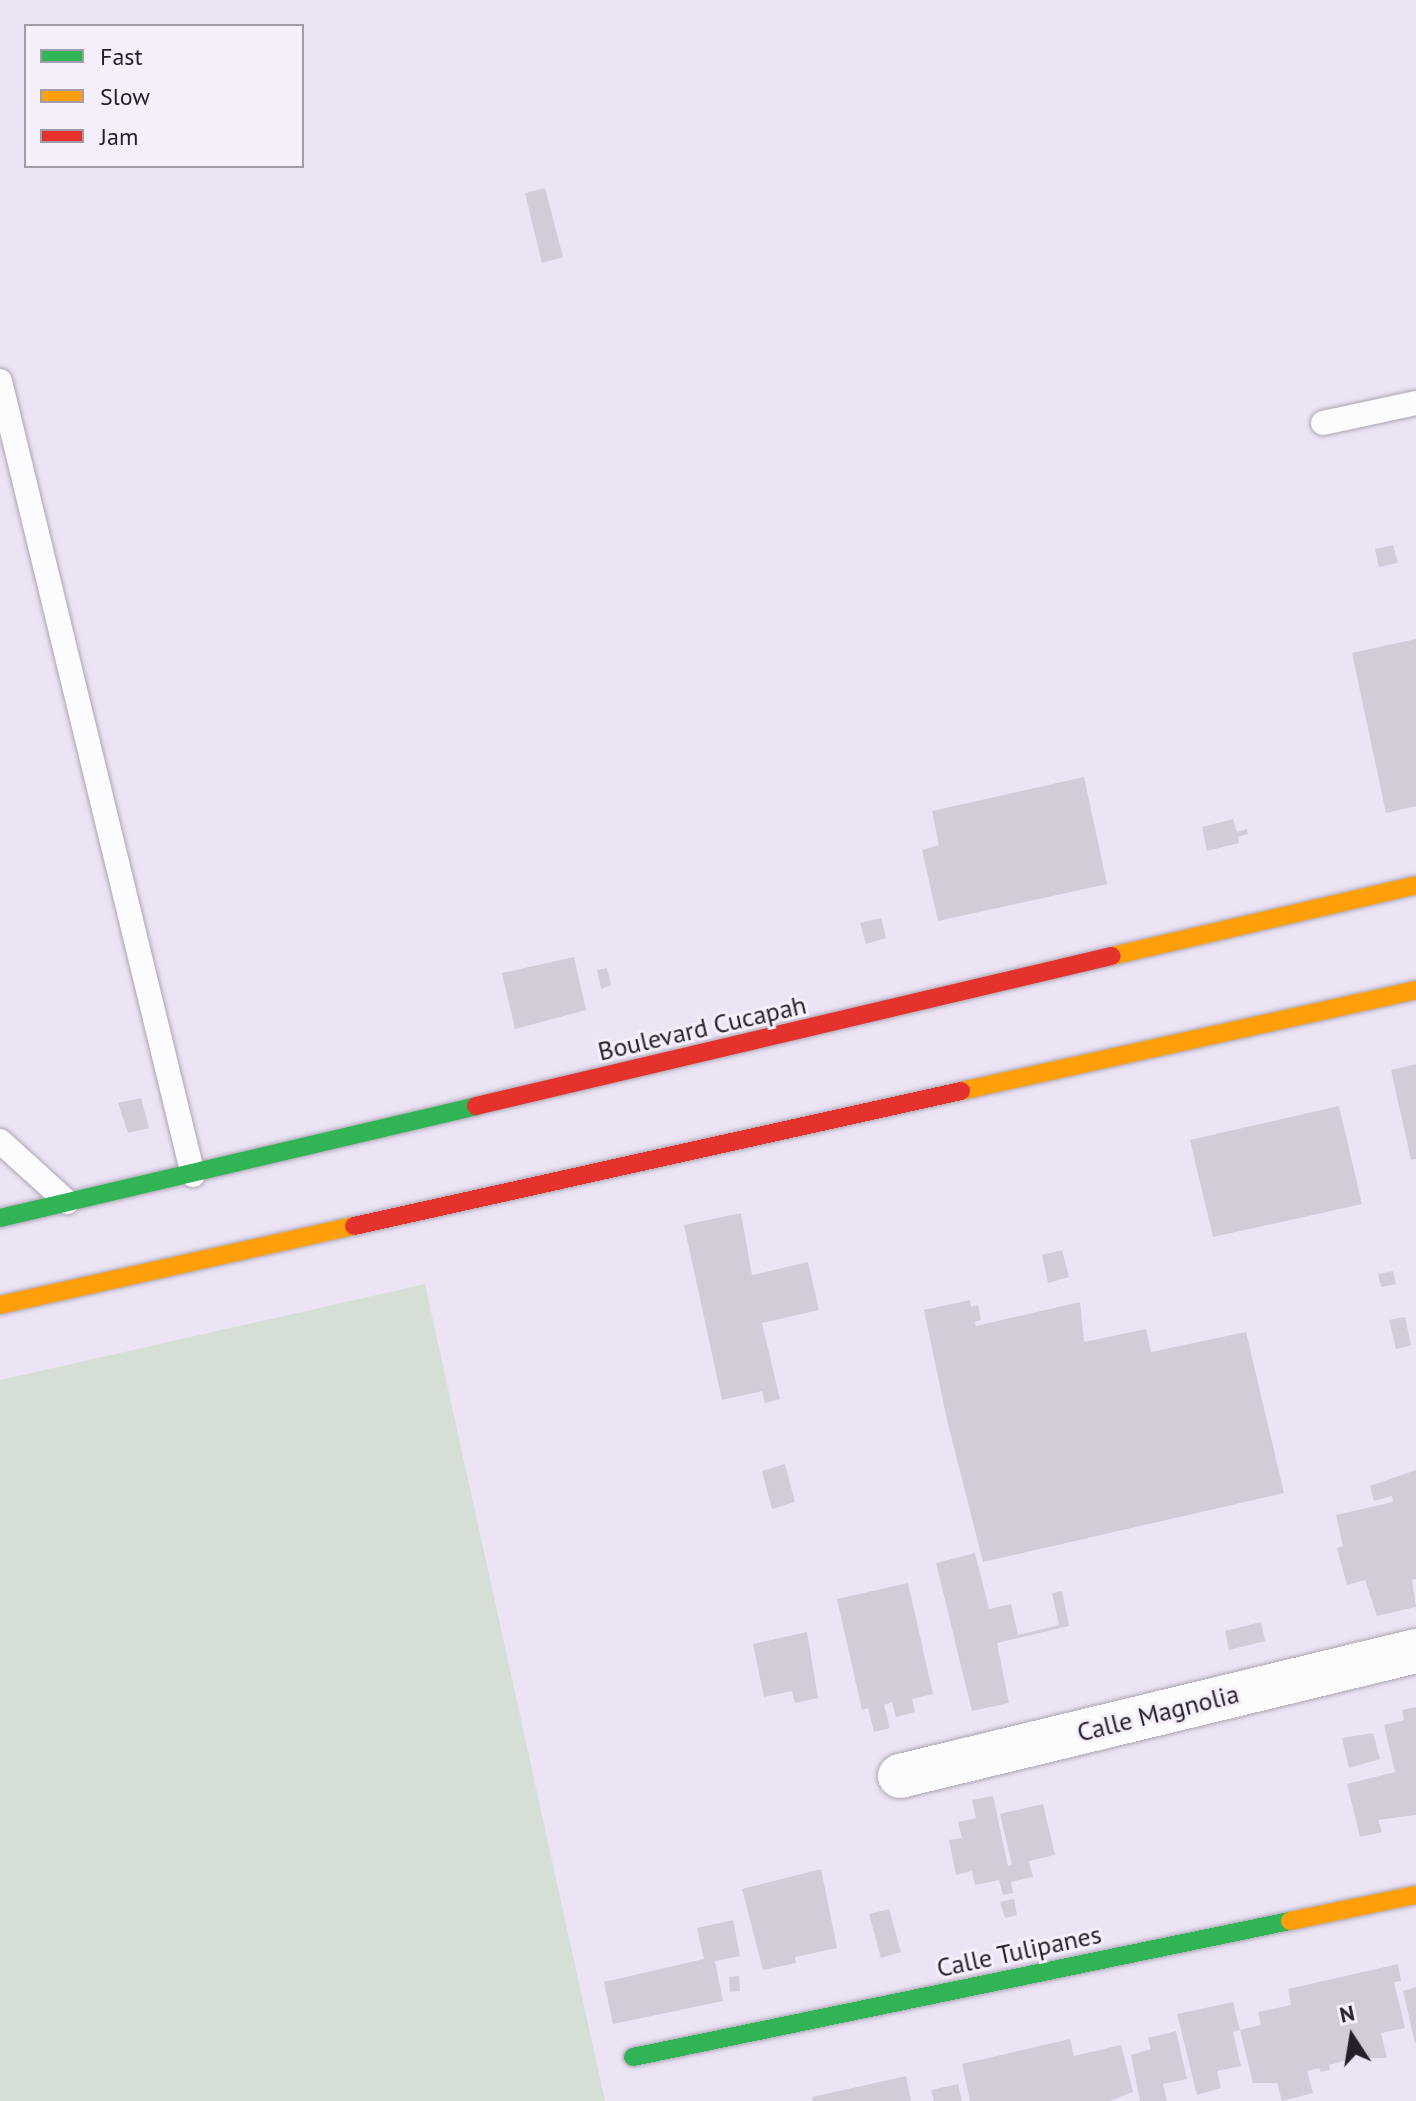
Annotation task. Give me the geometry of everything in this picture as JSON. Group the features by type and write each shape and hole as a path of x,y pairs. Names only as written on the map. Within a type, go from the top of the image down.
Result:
{"main road":[{"name":"Boulevard Cucapah","path":"0,1218 1416,885"},
{"path":"0,1305 1416,990"},
{"name":"Calle Tulipanes","path":"633,2057 1416,1895"}],"street":[{"name":"Calle Magnolia","path":"900,1776 1416,1651"}],"lane":[{"path":"0,381 193,1175"},
{"path":"1323,423 1416,403"},
{"path":"0,1141 67,1202"}],"shaded area":[{"path":"425,1284 605,2101 0,2101 0,1380"}],"building":[{"path":"545,188 563,257 542,263 525,193"},
{"path":"1393,545 1398,563 1379,567 1375,549"},
{"path":"1416,639 1416,806 1386,813 1352,653"},
{"path":"1084,777 1107,884 938,921 922,850 939,845 932,811"},
{"path":"1233,819 1237,832 1247,829 1248,834 1238,837 1239,843 1207,851 1202,827"},
{"path":"881,918 886,938 866,944 860,923"},
{"path":"574,957 586,1010 515,1029 502,973"},
{"path":"607,968 611,985 601,989 597,970"},
{"path":"1416,1064 1416,1159 1411,1160 1391,1070"},
{"path":"141,1098 149,1128 128,1133 118,1103"},
{"path":"1339,1106 1362,1204 1213,1237 1190,1140"},
{"path":"741,1213 752,1275 808,1262 819,1310 762,1323 780,1399 765,1403 762,1391 722,1400 684,1225"},
{"path":"1062,1250 1069,1277 1048,1283 1042,1255"},
{"path":"1393,1271 1396,1284 1381,1287 1378,1274"},
{"path":"970,1300 971,1307 978,1305 981,1320 975,1322 976,1326 1080,1302 1084,1342 1146,1329 1151,1352 1246,1332 1284,1493 983,1562 947,1420 924,1310"},
{"path":"1405,1317 1411,1345 1396,1349 1389,1320"},
{"path":"785,1464 795,1502 772,1509 762,1471"},
{"path":"1416,1470 1416,1579 1412,1580 1416,1607 1377,1616 1365,1580 1347,1585 1337,1548 1343,1546 1336,1515 1393,1502 1392,1496 1374,1501 1370,1486"},
{"path":"975,1553 989,1609 1011,1604 1018,1635 1059,1625 1052,1593 1062,1591 1069,1626 997,1643 1009,1703 972,1711 936,1563"},
{"path":"908,1583 933,1694 912,1699 915,1712 896,1717 892,1702 884,1705 890,1728 874,1732 868,1708 862,1710 837,1599"},
{"path":"1261,1622 1265,1641 1229,1650 1225,1631"},
{"path":"807,1632 818,1698 795,1703 792,1691 764,1697 753,1644"},
{"path":"1416,1707 1416,1815 1378,1820 1382,1832 1360,1837 1347,1784 1395,1772 1384,1725 1404,1720 1402,1710"},
{"path":"1373,1733 1380,1759 1349,1768 1342,1738"},
{"path":"993,1796 1008,1866 1012,1865 1000,1814 1043,1804 1055,1855 1029,1861 1033,1877 1011,1882 1013,1893 1003,1895 999,1880 975,1885 972,1871 956,1875 949,1840 962,1838 958,1822 976,1818 972,1800"},
{"path":"821,1869 837,1948 795,1957 796,1963 763,1970 742,1889"},
{"path":"1014,1899 1017,1915 1005,1918 1000,1902"},
{"path":"889,1909 901,1952 881,1958 869,1914"},
{"path":"733,1920 740,1956 715,1961 723,2001 613,2024 604,1982 704,1959 697,1928"},
{"path":"1398,1964 1401,1981 1394,1982 1405,2028 1381,2033 1387,2058 1362,2058 1357,2040 1351,2041 1355,2058 1329,2065 1330,2070 1321,2072 1319,2068 1307,2071 1313,2093 1282,2101 1277,2083 1253,2083 1240,2030 1261,2025 1258,2012 1291,2005 1288,1989"},
{"path":"739,1976 740,1991 730,1992 729,1977"},
{"path":"1416,1987 1416,2043 1415,2043 1403,1991"},
{"path":"1233,2002 1240,2030 1233,2032 1241,2066 1217,2071 1221,2088 1197,2095 1177,2014"},
{"path":"1176,2031 1187,2079 1163,2084 1167,2101 1140,2101 1131,2055 1151,2049 1148,2038"},
{"path":"1070,2039 1074,2056 1121,2045 1133,2092 1110,2101 970,2101 962,2064"},
{"path":"906,2076 911,2101 813,2101 812,2097"},
{"path":"958,2084 962,2101 934,2101 931,2090"}],"traffic: fast":[{"path":"0,1218 476,1106"},
{"path":"633,2057 1290,1921"}],"traffic: slow":[{"path":"1112,956 1416,885"},
{"path":"961,1091 1416,990"},
{"path":"0,1305 354,1226"},
{"path":"1290,1921 1416,1895"}],"traffic: jam":[{"path":"476,1106 1112,956"},
{"path":"354,1226 961,1091"}]}
